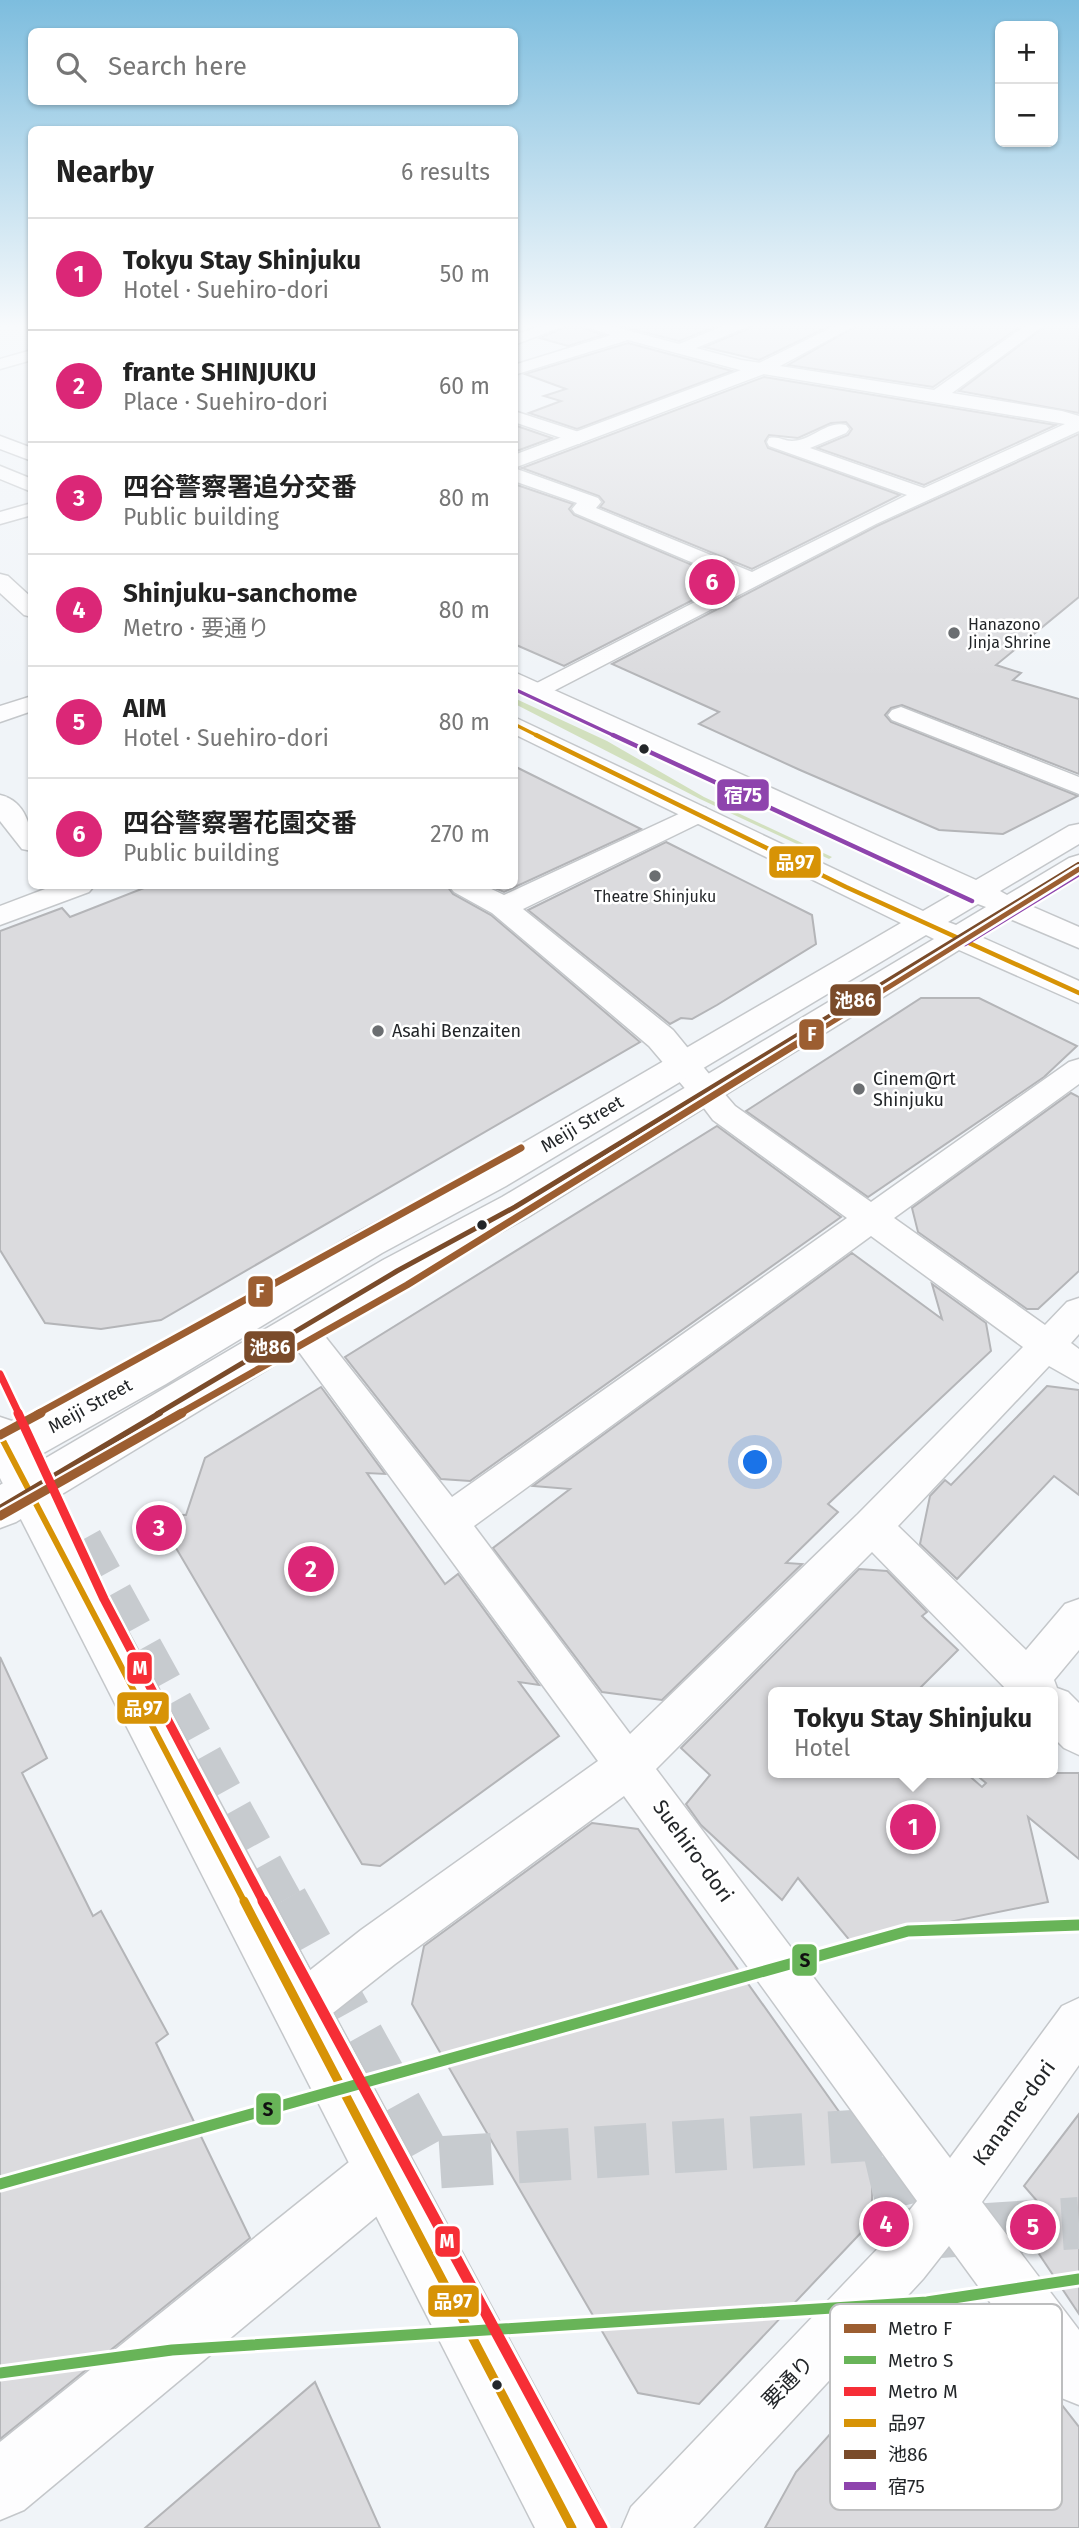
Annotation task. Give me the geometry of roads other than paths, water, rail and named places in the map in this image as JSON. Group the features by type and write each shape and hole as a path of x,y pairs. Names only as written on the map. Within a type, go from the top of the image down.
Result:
{"street":[{"path":"0,442 28,452"},
{"path":"518,461 569,442"},
{"path":"795,442 784,445 923,494"},
{"path":"540,691 923,494 1037,442"},
{"path":"0,472 28,484"},
{"path":"518,476 753,580"},
{"path":"0,518 28,510"},
{"path":"0,581 28,603"},
{"path":"0,609 28,604"},
{"path":"518,681 1079,939"},
{"path":"0,714 28,705"},
{"path":"901,715 1079,786"},
{"path":"518,726 696,814 1079,993"},
{"path":"1,806 28,838"},
{"path":"503,907 696,814"},
{"name":"Meiji Street","path":"8,1468 151,1372 369,1243 493,1177 694,1078 960,937 992,900 1079,832"},
{"name":"Meiji Street","path":"8,1468 300,1330 515,1207 694,1078 927,922 992,900 1079,864"},
{"path":"0,916 66,889"},
{"path":"470,889 503,907 661,1038 724,1113 1063,1356"},
{"path":"448,1522 1079,1069"},
{"path":"302,2007 379,1947 629,1765 872,1526 1063,1356 1079,1312"},
{"name":"Suehiro-dori","path":"300,1330 448,1522 629,1765 1025,2304"},
{"path":"8,1468 302,2007 572,2528"},
{"path":"872,1526 1033,1687"},
{"path":"1042,1687 1079,1618"},
{"path":"1058,1712 1079,1733"},
{"name":"Kaname-dori","path":"950,2202 1079,2023"},
{"path":"0,2486 385,2171"},
{"name":"要通り","path":"863,2304 950,2202"},
{"name":"要通り","path":"652,2528 830,2339"},
{"name":"Suehiro-dori","path":"1062,2354 1079,2377"}],"tunnel":[{"path":"82,1540 283,1903"},
{"path":"282,1901 428,2163 885,2134 909,2234 1079,2223"}],"metro line":[{"name":"F","path":"0,1516 407,1285 1079,869"},
{"name":"F","path":"0,1435 521,1148"},
{"name":"M","path":"0,1374 104,1599 224,1829 602,2528"},
{"name":"S","path":"0,2184 908,1931 1079,1925"},
{"name":"S","path":"896,2304 927,2302 1079,2279"},
{"name":"S","path":"0,2373 172,2350 830,2308"}],"place":[{"name":"四谷警察署花園交番","path":"712,582"},
{"name":"Hanazono Jinja Shrine","path":"954,633"},
{"name":"Theatre Shinjuku","path":"655,876"},
{"name":"Asahi Benzaiten","path":"378,1031"},
{"name":"Cinem@rt Shinjuku","path":"859,1089"},
{"name":"四谷警察署追分交番","path":"159,1528"},
{"name":"frante SHINJUKU","path":"311,1569"},
{"name":"Tokyu Stay Shinjuku","path":"913,1827"},
{"name":"Shinjuku-sanchome","path":"886,2224"},
{"name":"AIM","path":"1033,2227"}]}
